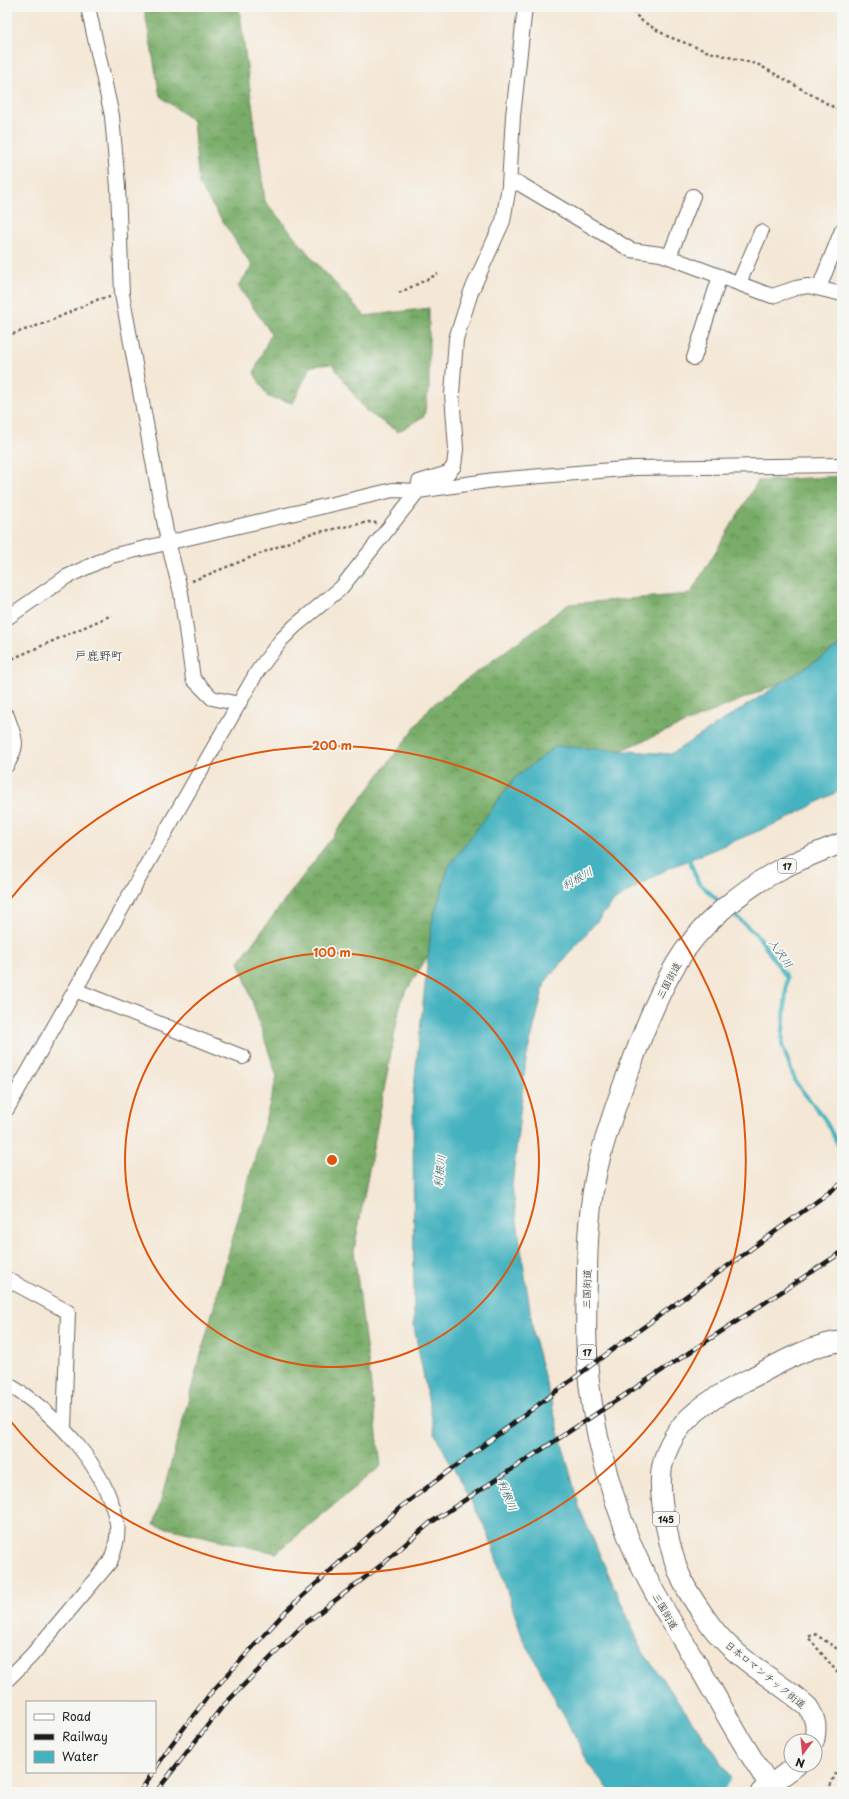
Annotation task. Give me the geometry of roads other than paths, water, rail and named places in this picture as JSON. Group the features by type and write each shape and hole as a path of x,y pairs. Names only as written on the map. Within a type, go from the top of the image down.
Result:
{"highway":[{"name":"三国街道","path":"769,1790 644,1571 629,1539 611,1484 597,1430 590,1390 586,1346 587,1257 590,1211 597,1171 607,1132 646,1025 676,963 699,933 731,903 759,882 780,869 842,843"},
{"name":"日本ロマンチック街道","path":"816,1733 815,1717 808,1707 737,1653 723,1639 710,1624 682,1580 675,1562 664,1512 662,1468 667,1451 682,1425 718,1396 805,1351 825,1343 842,1341"},
{"path":"769,1790 788,1773"}],"street":[{"path":"88,7 112,116 118,187 122,294 168,542 180,585 193,679 212,698 239,704"},
{"path":"8,1106 257,672 281,640 341,588 418,491 419,482 448,473 454,466 456,448 452,394 456,339 471,292 503,221 509,182 513,116 525,7"},
{"path":"509,182 520,184 631,250 661,254 772,296 796,288 808,286 842,294"},
{"path":"669,257 693,196"},
{"path":"819,288 842,230"},
{"path":"739,283 761,232"},
{"path":"694,358 720,276"},
{"path":"7,618 66,577 111,556 393,490 418,491 494,480 635,468 842,465"},
{"path":"7,716 16,742 7,765"},
{"path":"75,990 243,1057"},
{"path":"7,1279 68,1312 64,1429"},
{"path":"7,1384 16,1389 58,1422 81,1447 111,1502 117,1524 115,1551 110,1562 31,1656 7,1680"}],"water":[{"name":"利根川","path":"842,644 842,789 787,819 667,869 615,900 545,982 526,1060 512,1186 534,1338 580,1510 643,1652 716,1754 740,1792 611,1792 592,1769 522,1636 487,1531 435,1434 414,1327 413,1095 432,922 449,866 515,778 556,746 671,754"}],"waterway":[{"name":"入沢川","path":"688,856 698,882 721,903"},
{"name":"入沢川","path":"729,910 758,936 787,978 782,1045 796,1083 824,1118 842,1152"}],"railway":[{"path":"156,1768 209,1695 286,1611 402,1506 612,1350 842,1183"},
{"path":"156,1792 222,1707 303,1625 380,1566 430,1523 842,1252"},
{"path":"140,1792 152,1773"}],"district":[{"name":"戸鹿野町","path":"99,655"}]}
